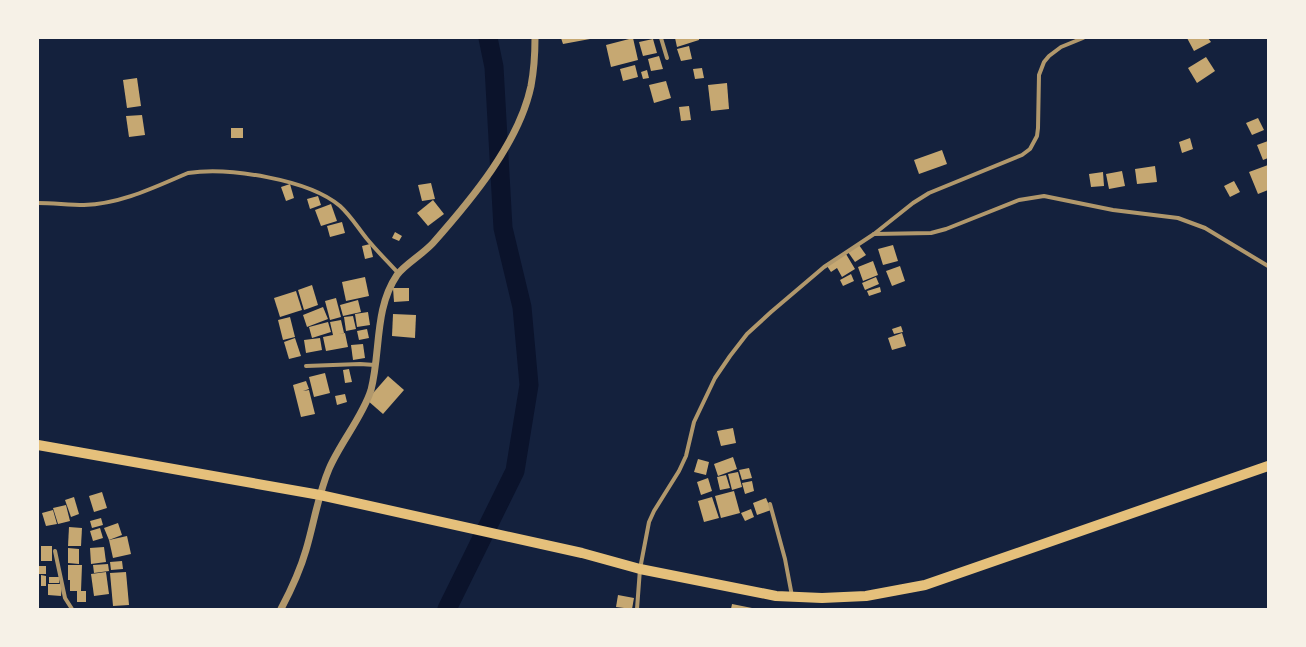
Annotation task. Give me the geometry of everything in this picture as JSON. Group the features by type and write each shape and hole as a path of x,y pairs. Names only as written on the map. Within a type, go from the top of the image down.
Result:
{"main road":[{"path":"38,445 320,495 582,553 640,569 776,596 822,598 866,596 925,586 1268,466"}],"street":[{"path":"281,609 291,589 306,551 328,470 370,392 376,365 381,315 384,300 389,288 398,273 427,250 482,184 516,129 531,87 535,38"},
{"path":"661,38 667,58"},
{"path":"636,609 640,569 649,522 654,511 679,471 686,456 694,422 715,378 730,356 752,329 824,267 874,234 913,203 929,193 1022,155 1030,149 1035,142 1038,128 1041,68 1044,62 1055,51 1083,38"},
{"path":"38,203 84,205 98,204 145,192 188,173 194,172 206,171 236,173 275,178 299,185 339,205 398,273"},
{"path":"874,234 931,234 1019,200 1044,196 1113,210 1178,218 1205,228 1268,266"},
{"path":"306,366 360,364 376,365"},
{"path":"770,504 785,558 792,597"},
{"path":"55,551 65,598 72,609"}],"building":[{"path":"561,38 590,38 590,39 563,44"},
{"path":"633,38 638,60 611,67 606,45"},
{"path":"675,38 699,38 699,40 677,47"},
{"path":"1187,38 1208,38 1211,42 1194,51"},
{"path":"653,39 657,53 643,56 639,42"},
{"path":"689,46 692,59 681,61 677,49"},
{"path":"659,56 663,69 651,71 648,59"},
{"path":"1206,57 1215,71 1197,83 1188,68"},
{"path":"635,65 638,77 623,81 620,69"},
{"path":"702,68 704,78 695,79 693,69"},
{"path":"647,70 649,78 643,79 641,72"},
{"path":"137,78 141,106 127,108 123,80"},
{"path":"666,81 671,98 654,103 649,85"},
{"path":"727,83 729,109 711,111 708,85"},
{"path":"689,106 691,120 681,121 679,107"},
{"path":"142,115 145,135 129,137 126,116"},
{"path":"1258,118 1264,130 1252,135 1246,123"},
{"path":"231,128 243,128 243,138 231,138"},
{"path":"1190,138 1193,149 1182,153 1179,142"},
{"path":"1268,141 1268,158 1263,160 1257,145"},
{"path":"942,150 947,164 919,174 914,160"},
{"path":"1268,165 1268,190 1258,194 1249,172"},
{"path":"1155,166 1157,182 1137,184 1135,169"},
{"path":"1122,171 1125,186 1109,189 1106,174"},
{"path":"1103,172 1104,186 1091,187 1089,174"},
{"path":"1234,181 1240,192 1230,197 1224,186"},
{"path":"431,183 435,199 422,201 418,185"},
{"path":"290,184 294,198 286,201 281,187"},
{"path":"318,196 321,205 310,209 307,199"},
{"path":"433,200 444,214 428,226 417,213"},
{"path":"331,204 337,221 321,226 315,210"},
{"path":"342,222 345,233 330,237 327,226"},
{"path":"395,232 402,236 399,241 392,238"},
{"path":"370,244 373,257 365,259 362,246"},
{"path":"859,245 866,255 855,262 848,252"},
{"path":"893,245 898,261 883,265 878,249"},
{"path":"846,254 855,269 842,277 837,268 831,272 827,266"},
{"path":"873,261 878,275 863,281 858,267"},
{"path":"900,266 905,281 892,286 886,271"},
{"path":"851,274 854,281 843,286 840,280"},
{"path":"365,277 369,296 346,301 342,282"},
{"path":"876,277 879,284 865,290 862,283"},
{"path":"312,285 318,305 304,310 298,290"},
{"path":"880,287 881,292 869,296 867,291"},
{"path":"393,288 409,288 409,301 394,302"},
{"path":"296,291 302,310 280,317 274,298"},
{"path":"336,298 341,317 330,320 325,301"},
{"path":"358,300 361,312 343,316 340,305"},
{"path":"323,307 328,319 307,327 303,315"},
{"path":"368,312 370,325 357,327 355,314"},
{"path":"393,314 416,315 415,338 392,336"},
{"path":"353,316 356,329 346,331 344,317"},
{"path":"290,317 295,337 283,340 278,320"},
{"path":"341,320 344,333 339,334 345,333 348,347 326,351 323,337 333,335 330,322"},
{"path":"328,322 331,332 312,338 309,327"},
{"path":"901,326 903,332 894,334 892,329"},
{"path":"367,329 369,338 359,340 357,331"},
{"path":"902,333 906,346 892,350 888,338"},
{"path":"295,338 301,356 289,359 284,342"},
{"path":"320,338 322,350 306,353 304,340"},
{"path":"363,344 365,358 353,360 351,345"},
{"path":"349,369 352,382 345,383 343,370"},
{"path":"325,373 330,393 314,397 309,377"},
{"path":"388,376 404,390 383,414 367,400"},
{"path":"306,381 309,389 303,391 309,390 315,414 301,417 293,385"},
{"path":"345,394 347,402 337,405 335,396"},
{"path":"733,428 736,443 721,446 717,431"},
{"path":"733,457 737,469 718,476 714,464"},
{"path":"698,459 709,462 706,475 694,472"},
{"path":"749,468 752,478 742,480 739,470"},
{"path":"738,472 742,487 732,490 728,474"},
{"path":"726,475 730,488 720,490 717,477"},
{"path":"708,478 712,491 701,495 697,482"},
{"path":"752,481 754,491 745,494 742,483"},
{"path":"734,491 740,513 721,518 715,496"},
{"path":"102,492 107,508 94,512 89,496"},
{"path":"74,497 79,514 71,517 65,500"},
{"path":"712,497 719,518 704,522 698,501"},
{"path":"766,498 771,510 757,515 753,503"},
{"path":"66,505 70,521 58,524 53,508"},
{"path":"751,509 754,517 745,521 741,513"},
{"path":"53,510 57,524 46,526 42,513"},
{"path":"101,518 103,525 92,528 90,521"},
{"path":"118,523 122,535 109,540 104,528"},
{"path":"69,527 82,528 81,546 68,546"},
{"path":"100,528 103,538 93,541 90,531"},
{"path":"127,536 131,554 113,558 109,540"},
{"path":"41,546 52,546 52,561 41,561"},
{"path":"104,547 106,562 91,564 90,548"},
{"path":"68,548 79,549 79,564 68,563"},
{"path":"122,561 123,569 111,570 110,562"},
{"path":"108,564 109,571 94,573 93,565"},
{"path":"68,565 82,565 81,591 86,591 86,602 77,602 77,591 70,591"},
{"path":"39,566 46,566 46,574 39,574"},
{"path":"106,572 109,594 94,596 91,574"},
{"path":"126,572 129,605 113,606 110,573"},
{"path":"41,575 46,576 46,586 41,586"},
{"path":"49,577 59,577 59,583 49,583"},
{"path":"48,584 62,584 61,596 48,595"},
{"path":"618,595 634,598 632,609 616,607"},
{"path":"732,604 752,608 752,609 731,609"}],"waterway":[{"path":"447,609 515,471 529,385 522,307 503,228 494,67 488,38"}]}
